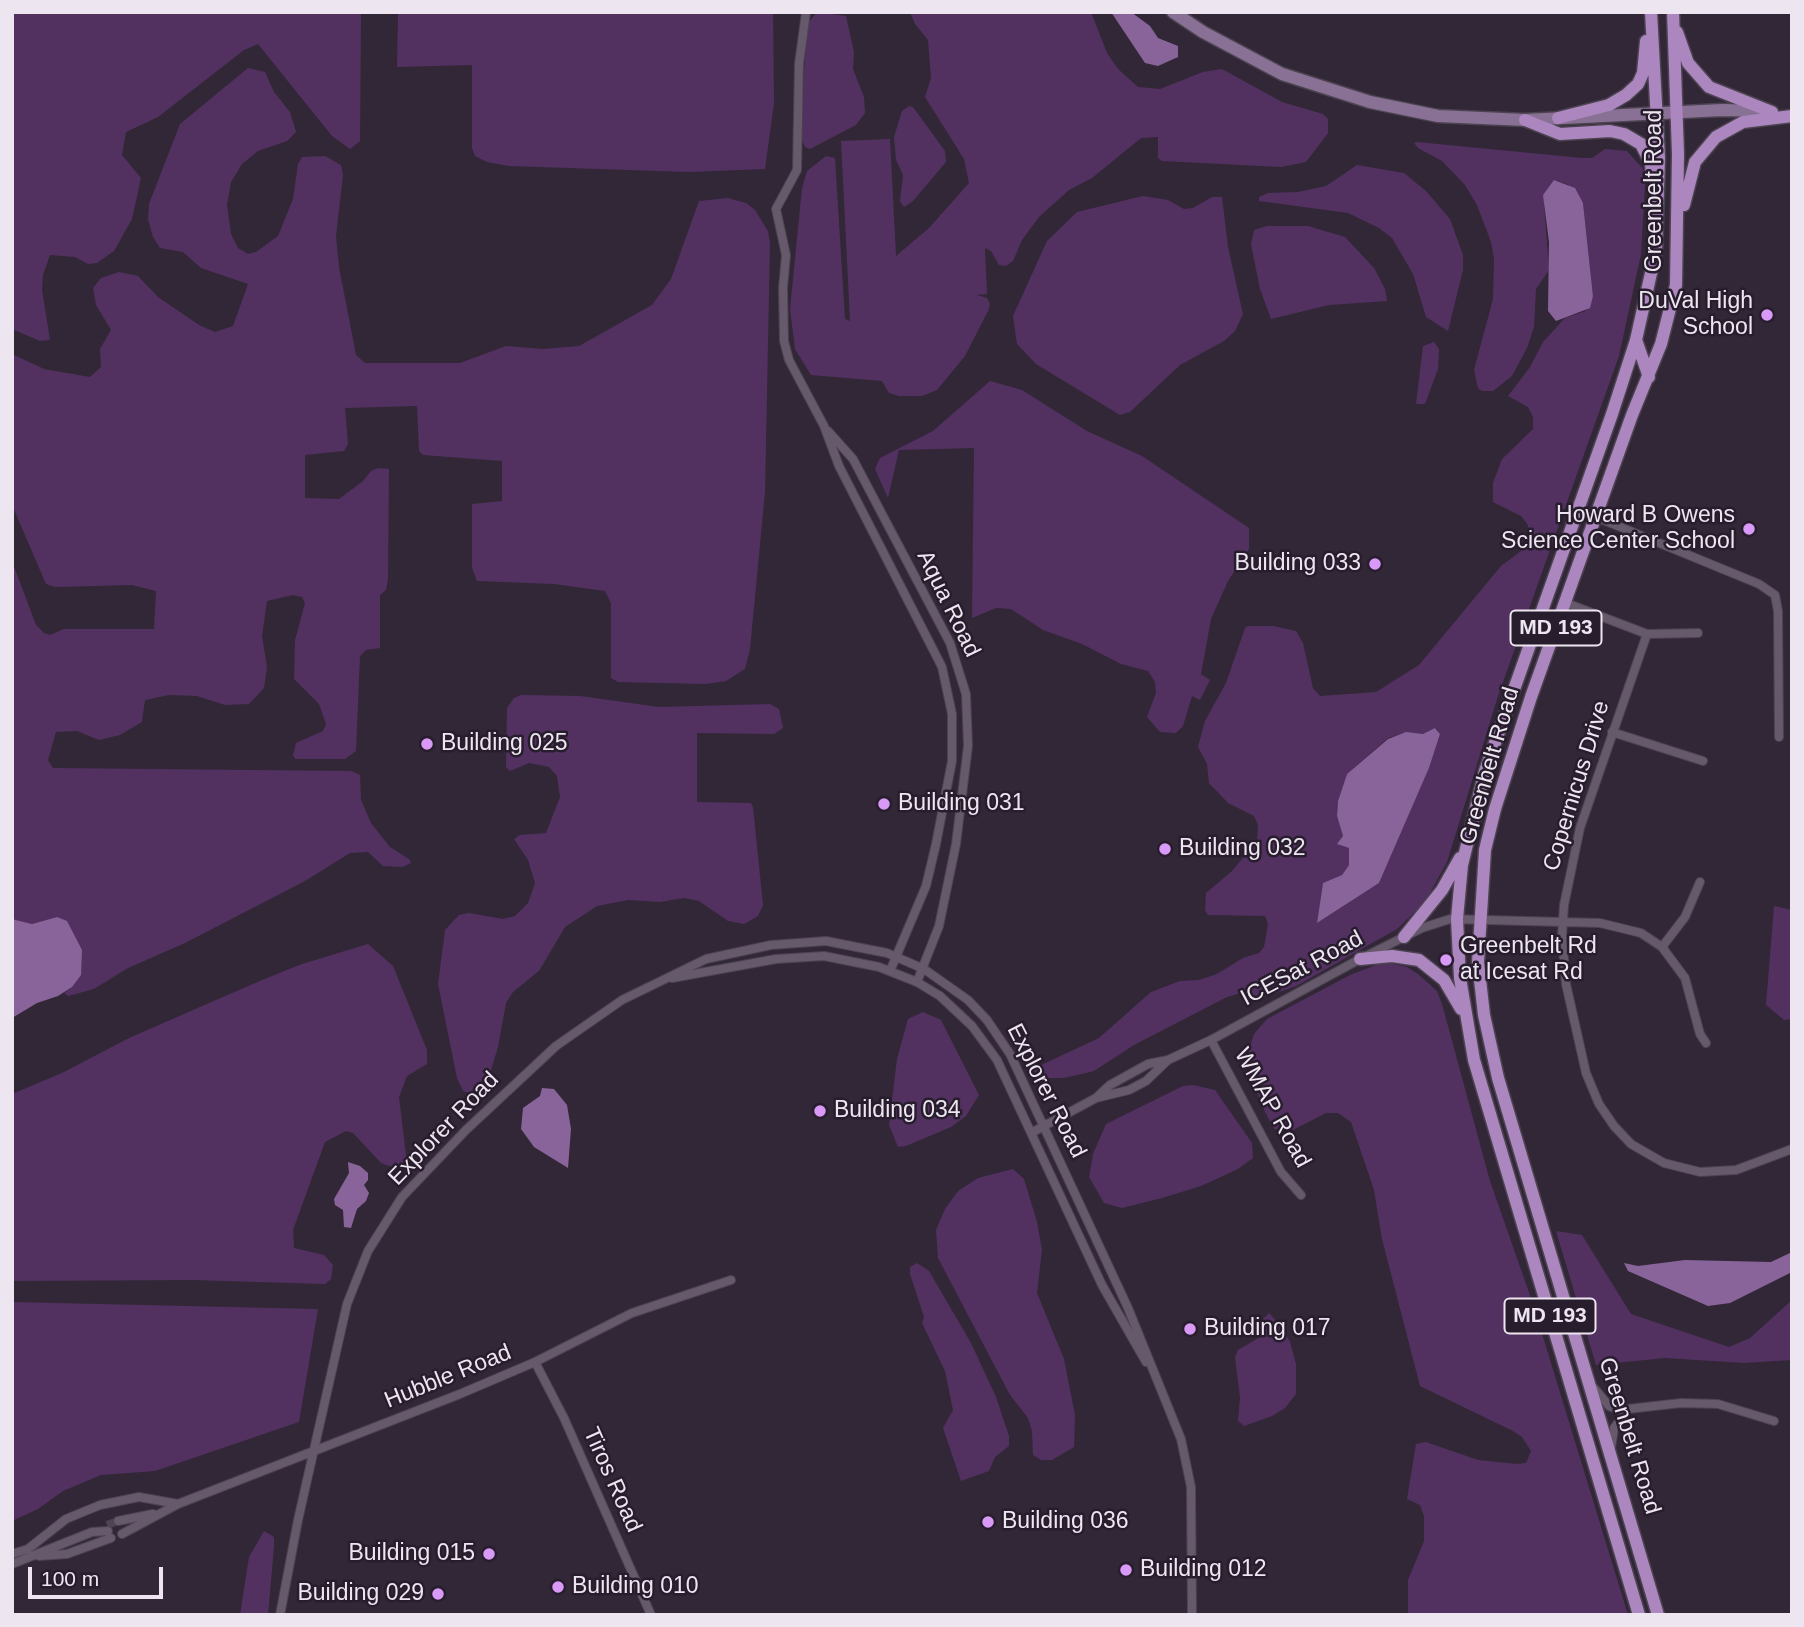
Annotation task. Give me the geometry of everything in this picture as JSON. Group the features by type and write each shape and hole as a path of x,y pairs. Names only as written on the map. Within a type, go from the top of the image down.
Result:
{"main road":[{"path":"1173,12 1244,56 1282,74 1370,102 1438,116 1525,120 1676,111 1772,112 1792,115"},
{"path":"1558,118 1609,105 1638,84 1646,48 1649,12"},
{"name":"Greenbelt Road","path":"1639,1615 1497,1144 1465,1017 1457,919 1465,849 1495,741 1599,453 1636,340 1656,251 1659,199 1649,12"},
{"path":"1673,17 1688,64 1700,79 1718,93 1772,112"},
{"name":"Greenbelt Road","path":"1658,1615 1617,1468 1498,1078 1480,989 1479,919 1485,850 1495,809 1632,415 1661,344 1676,285 1679,197 1673,17"},
{"path":"1676,250 1691,172 1708,144 1743,122 1792,115"},
{"path":"1525,120 1551,133 1610,131 1624,134 1641,144 1651,164 1647,292"},
{"path":"1636,340 1649,377"},
{"path":"1404,936 1442,890 1465,849"},
{"path":"1360,959 1392,956 1419,960 1444,980 1465,1017"},
{"path":"1598,1474 1617,1468"},
{"path":"1654,1597 1667,1615"}],"street":[{"name":"Aqua Road","path":"806,12 799,64 797,170 776,209 786,255 783,288 784,341 789,360 824,426 839,466 942,667 952,713 952,761 926,886 890,971"},
{"name":"Aqua Road","path":"824,426 853,459 950,643 966,694 968,746 956,844 941,917 918,982"},
{"path":"1596,517 1759,584 1775,595 1779,737"},
{"path":"1566,603 1647,634 1698,633"},
{"name":"Copernicus Drive","path":"1647,634 1580,828 1562,921 1566,984 1586,1073 1600,1104 1622,1136 1648,1156 1700,1172 1747,1168 1792,1149"},
{"path":"1612,732 1703,761"},
{"path":"1700,882 1685,918 1662,947 1685,978 1700,1034 1706,1043"},
{"name":"ICESat Road","path":"1031,1133 1096,1098 1110,1085 1140,1069 1168,1060 1211,1040 1360,959 1434,923 1479,919 1562,921 1625,927 1649,937 1662,947"},
{"name":"Explorer Road","path":"280,1615 313,1452 355,1282 368,1251 402,1197 466,1129 556,1046 622,1000 706,959 799,941 847,943 896,956 924,969 968,1000 1000,1037 1045,1126 1160,1385 1181,1439 1191,1487 1192,1615"},
{"name":"Explorer Road","path":"665,979 802,956 851,960 918,982 958,1011 986,1042 1107,1295 1160,1385"},
{"name":"WMAP Road","path":"1211,1040 1281,1172 1301,1195"},
{"name":"ICESat Road","path":"1096,1098 1129,1090 1146,1081 1168,1060"},
{"name":"Hubble Road","path":"157,1513 143,1516 120,1527 157,1513 178,1504 313,1452 535,1362 632,1313 730,1280"},
{"name":"Tiros Road","path":"535,1362 564,1418 651,1615"},
{"path":"1591,1382 1609,1406 1628,1410 1681,1404 1718,1404 1773,1421"},
{"path":"1611,1448 1614,1428 1628,1410"},
{"path":"12,1554 28,1549 66,1519 100,1505 139,1497 178,1504"},
{"path":"12,1564 29,1557 92,1532 109,1531 67,1554 29,1557"}],"shaded area":[{"path":"12,12 361,12 360,141 350,149 332,136 258,44 244,50 158,117 126,132 122,155 141,178 132,219 114,251 97,263 88,264 75,257 50,255 43,275 42,290 50,340 40,341 12,329"},
{"path":"398,12 773,12 774,103 765,169 689,172 509,166 487,162 475,156 472,148 472,65 397,67"},
{"path":"817,12 846,16 854,52 853,69 864,97 865,113 856,125 810,149 805,147 802,140 804,69 808,23"},
{"path":"910,12 1091,12 1107,53 1118,69 1138,87 1160,89 1203,72 1222,69 1282,102 1323,114 1328,119 1328,133 1306,162 1281,167 1162,161 1158,158 1158,137 1141,138 1092,178 1069,190 1039,217 1022,240 1013,261 1006,266 999,265 991,251 985,248 987,294 977,295 987,298 990,304 988,311 965,356 937,390 922,396 899,396 889,393 882,381 811,375 795,349 790,309 802,188 807,171 826,156 835,158 845,319 850,321 841,141 890,139 896,256 929,228 969,183 964,159 925,97 931,78 928,40 915,24"},
{"path":"1111,12 1131,12 1150,26 1158,38 1178,46 1178,57 1158,66 1145,63"},
{"path":"248,68 265,72 274,92 290,112 296,132 287,141 258,151 242,164 231,182 227,205 231,234 238,248 248,254 256,252 278,236 293,199 298,164 302,157 325,156 341,165 343,175 336,236 339,267 356,355 365,363 460,363 506,346 543,349 579,346 652,305 671,279 699,201 728,198 746,203 755,210 768,231 770,243 765,492 750,649 745,669 726,681 705,684 618,682 611,678 611,603 605,591 554,584 477,581 472,568 472,504 502,501 502,461 423,455 419,451 417,406 345,408 348,444 344,451 305,455 305,498 339,499 363,481 371,471 378,468 389,469 388,579 386,590 380,595 380,648 366,650 360,656 356,751 345,759 295,759 293,755 296,743 323,731 326,724 319,704 294,679 295,640 305,603 302,597 293,595 267,601 262,636 267,667 264,688 249,704 225,705 197,696 169,695 145,700 142,722 120,735 99,740 77,731 56,732 48,760 53,768 351,771 360,775 361,800 371,823 390,847 411,863 402,867 383,866 368,852 350,853 305,881 185,943 128,968 94,989 68,996 64,993 72,987 57,917 32,924 12,919 12,561 36,625 50,635 64,629 154,629 156,591 132,585 55,587 46,584 12,505 12,354 44,369 90,377 101,367 100,349 111,330 96,305 93,288 101,278 119,272 138,276 158,297 199,325 215,332 233,326 248,284 201,268 183,252 160,248 153,237 148,219 149,204 180,124"},
{"path":"909,106 913,107 945,151 946,162 913,201 904,207 900,201 903,175 896,160 894,137 902,111"},
{"path":"1414,143 1582,158 1592,158 1605,149 1627,151 1643,169 1645,185 1641,254 1619,356 1498,696 1447,862 1425,902 1397,929 1296,986 1253,1001 1241,993 1227,997 1134,1045 1094,1071 1064,1078 1036,1078 1034,1071 1037,1067 1099,1038 1151,992 1180,981 1199,980 1217,974 1243,958 1259,953 1264,947 1268,924 1265,916 1208,915 1205,910 1206,893 1232,871 1257,841 1258,825 1254,816 1228,803 1209,783 1207,764 1198,747 1205,721 1226,683 1245,628 1273,626 1296,631 1303,643 1313,688 1320,696 1376,692 1419,665 1501,566 1521,551 1528,539 1528,525 1521,516 1493,502 1493,483 1502,459 1533,429 1533,417 1528,407 1508,396 1530,367 1543,342 1565,318 1585,311 1593,295 1583,203 1567,184 1554,180 1544,204 1549,270 1536,289 1534,327 1527,348 1512,376 1493,391 1482,391 1478,388 1474,370 1493,299 1494,259 1491,242 1477,205 1465,185 1442,161","holes":["1436,728 1440,734 1429,768 1379,883 1317,923 1323,883 1342,875 1349,865 1349,848 1338,844 1343,836 1337,816 1338,801 1347,774 1388,738 1404,733 1424,734"]},
{"path":"1357,165 1404,173 1426,191 1450,219 1463,255 1463,270 1448,331 1426,317 1413,274 1392,238 1379,228 1348,213 1259,201 1259,197 1268,193 1298,192 1326,186"},
{"path":"1554,180 1575,188 1583,203 1593,296 1590,308 1556,321 1548,311 1549,242 1543,195"},
{"path":"1143,196 1168,200 1184,209 1193,208 1212,197 1222,197 1228,247 1243,314 1235,331 1224,341 1180,365 1130,412 1120,415 1036,364 1017,344 1013,316 1047,241 1077,212"},
{"path":"1267,226 1308,226 1345,237 1374,268 1385,289 1387,301 1329,305 1271,319 1260,289 1251,244 1254,230"},
{"path":"1434,342 1439,349 1438,369 1425,404 1416,404 1423,346"},
{"path":"990,381 1022,390 1087,431 1142,456 1249,528 1249,549 1228,581 1211,619 1201,674 1210,680 1200,700 1192,696 1183,726 1176,733 1160,732 1147,717 1156,693 1155,682 1148,671 1121,664 1082,644 1043,630 1011,609 996,608 972,618 974,448 899,450 888,498 875,469 880,458 933,431"},
{"path":"521,695 580,696 659,707 770,704 779,709 783,728 774,734 697,733 697,802 751,803 753,807 763,905 758,916 744,924 728,921 699,901 684,898 660,902 628,900 597,906 565,927 539,971 513,992 506,1003 498,1047 488,1080 482,1090 469,1093 463,1091 457,1078 438,984 445,930 459,915 469,913 503,919 515,916 528,903 535,883 528,860 514,839 520,835 546,833 560,797 557,776 549,767 529,763 510,771 506,767 507,708 514,698"},
{"path":"1435,728 1440,734 1429,768 1379,883 1317,923 1323,883 1342,875 1349,865 1349,848 1337,844 1343,836 1337,816 1338,801 1347,774 1388,739 1406,732 1423,734"},
{"path":"1774,906 1792,910 1792,1019 1784,1020 1766,1005"},
{"path":"57,917 67,921 82,950 81,975 72,987 58,996 37,1003 12,1018 12,919 32,924"},
{"path":"368,944 393,966 427,1050 427,1064 407,1076 399,1097 407,1164 392,1167 381,1163 353,1133 346,1131 325,1142 293,1230 294,1248 324,1255 333,1265 331,1279 325,1284 192,1280 12,1281 12,1094 62,1073 129,1038 262,980 302,964"},
{"path":"1384,962 1407,967 1418,974 1437,991 1442,1004 1490,1181 1532,1301 1628,1615 1408,1615 1408,1580 1424,1541 1424,1516 1420,1505 1407,1499 1416,1444 1426,1442 1478,1460 1517,1464 1526,1463 1531,1451 1522,1437 1513,1431 1420,1386 1382,1239 1374,1190 1351,1122 1338,1113 1326,1113 1291,1131 1274,1129 1261,1104 1246,1059 1254,1034 1267,1019 1350,975"},
{"path":"923,1012 941,1020 979,1095 966,1116 951,1127 898,1147 889,1125 897,1059 908,1019"},
{"path":"1193,1085 1215,1090 1252,1143 1253,1158 1238,1169 1201,1186 1162,1198 1122,1208 1104,1203 1089,1177 1093,1154 1106,1124 1183,1086"},
{"path":"542,1088 554,1089 567,1105 571,1129 568,1168 534,1147 521,1129 523,1108 540,1096"},
{"path":"348,1162 360,1166 368,1173 368,1180 364,1185 369,1193 366,1201 357,1209 351,1228 344,1227 343,1210 335,1205 334,1199 349,1173"},
{"path":"1013,1169 1024,1179 1037,1222 1042,1250 1037,1293 1064,1359 1075,1415 1074,1447 1052,1460 1041,1460 1033,1455 1032,1431 1028,1418 1010,1395 938,1258 936,1230 945,1209 958,1191 978,1178"},
{"path":"1556,1231 1582,1235 1631,1314 1729,1347 1750,1338 1792,1300 1792,1360 1744,1363 1665,1358 1596,1365"},
{"path":"1792,1252 1792,1272 1730,1303 1708,1306 1628,1271 1624,1263 1638,1266 1685,1260 1771,1262"},
{"path":"917,1263 929,1271 971,1343 996,1397 1009,1436 1009,1446 995,1457 989,1471 961,1481 943,1428 953,1410 945,1371 922,1323 924,1317 910,1274 910,1267"},
{"path":"12,1302 318,1309 299,1422 155,1471 101,1475 63,1491 38,1509 12,1521"},
{"path":"1269,1313 1282,1327 1290,1342 1296,1364 1296,1394 1285,1408 1272,1416 1244,1426 1238,1421 1240,1398 1235,1357 1238,1350 1260,1337 1263,1319"},
{"path":"264,1531 274,1537 268,1615 240,1615 249,1557"}],"tunnel":[{"path":"107,1525 118,1521"}],"place":[{"name":"DuVal High School","path":"1767,315"},
{"name":"Howard B Owens Science Center School","path":"1749,529"},
{"name":"Building 033","path":"1375,564"},
{"name":"Building 025","path":"427,744"},
{"name":"Building 031","path":"884,804"},
{"name":"Building 032","path":"1165,849"},
{"name":"Greenbelt Rd at Icesat Rd","path":"1446,960"},
{"name":"Building 034","path":"820,1111"},
{"name":"Building 017","path":"1190,1329"},
{"name":"Building 036","path":"988,1522"},
{"name":"Building 015","path":"489,1554"},
{"name":"Building 012","path":"1126,1570"},
{"name":"Building 010","path":"558,1587"},
{"name":"Building 029","path":"438,1594"}]}
